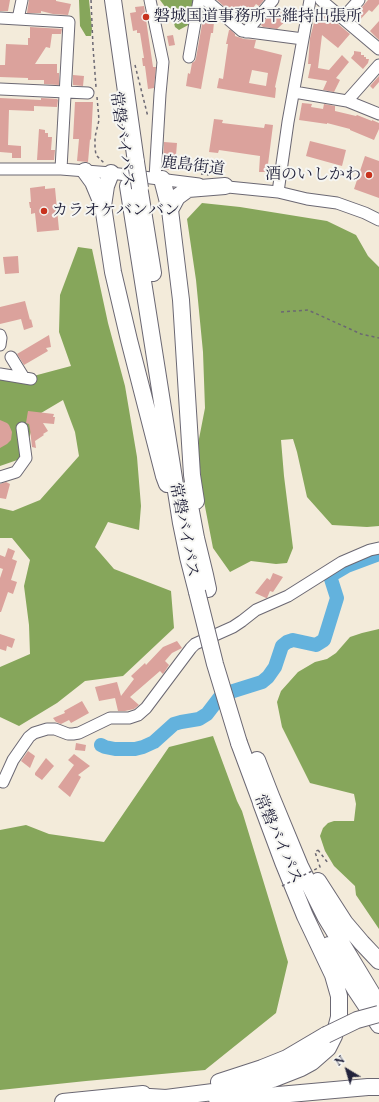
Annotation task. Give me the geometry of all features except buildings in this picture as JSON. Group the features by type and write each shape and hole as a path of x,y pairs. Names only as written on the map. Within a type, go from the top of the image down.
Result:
{"highway":[{"name":"常磐バイパス","path":"102,0 196,538 215,664 266,800 286,860 311,912 355,989 379,1025"},
{"name":"常磐バイパス","path":"113,0 130,162"},
{"path":"103,206 107,168"},
{"path":"85,171 93,182 103,206 113,272 129,340 164,476 181,523"},
{"path":"158,178 170,210 181,300 192,475 198,517 203,538 203,585"},
{"path":"170,210 176,197 188,189 219,181"},
{"name":"常磐バイパス","path":"134,187 181,523 188,557 203,585"},
{"name":"常磐バイパス","path":"266,800 326,916 379,1005"},
{"path":"266,800 346,923 379,961"},
{"path":"134,1096 166,1098 213,1092 273,1079 312,1062 328,1048 334,1036 339,1017 339,996 333,975 305,916 283,862 266,800"},
{"path":"63,1102 134,1096 210,1085 287,1058 326,1035 357,1020 379,1014"},
{"path":"182,1102 256,1098 379,1087"}],"street":[{"path":"18,19 22,0"},
{"path":"150,0 164,62 156,152 158,178"},
{"path":"189,58 199,0"},
{"path":"206,0 237,28 246,32 303,39"},
{"path":"246,32 274,0"},
{"path":"278,192 310,0"},
{"path":"321,0 379,49"},
{"path":"343,18 359,0"},
{"path":"0,18 69,22 61,170"},
{"path":"347,101 379,64"},
{"path":"0,89 93,91"},
{"path":"294,92 347,101 379,114"},
{"name":"鹿島街道","path":"0,169 85,171 107,168 158,178 219,181 337,203 365,213 379,220"},
{"path":"0,334 0,345"},
{"path":"0,374 28,378 11,357"},
{"path":"0,477 16,472 26,458 22,428"},
{"path":"0,781 3,782 13,760 29,737 34,733 47,729 55,729 68,734 79,733 110,718 129,718 138,715 146,708 195,644 233,627 256,610 288,596 342,562 370,550 379,548"}],"path":[{"path":"91,0 93,91 99,120 95,137 95,148 96,155 107,168"},
{"path":"135,64 149,118"},
{"path":"199,174 219,181"},
{"path":"281,312 308,310 361,334 379,338"},
{"path":"282,886 320,867 315,852 318,850 328,863"}],"green space":[{"path":"79,0 89,0 92,29 91,36 86,36 80,26"},
{"path":"160,0 195,0 190,24 179,30 175,27 172,16"},
{"path":"202,203 240,207 327,221 356,235 368,256 379,267 379,526 367,527 332,525 307,497 293,439 281,440 293,548 287,563 276,564 251,561 230,572 213,548 202,491 198,444 205,408 203,352 196,280 187,219"},
{"path":"78,247 92,249 108,323 125,386 137,457 141,506 139,530 108,522 95,547 114,569 171,591 174,628 123,676 85,681 57,703 19,726 0,717 0,667 30,654 29,625 24,586 30,560 12,538 0,538 0,508 13,511 40,500 79,456 75,432 63,400 36,416 23,458 0,466 0,378 26,378 71,366 59,332 60,295"},
{"path":"379,629 379,929 356,895 355,886 334,866 325,851 320,836 323,828 328,823 334,821 354,821 356,804 354,794 310,783 282,727 277,702 281,691 298,672 315,662 327,659 336,653 350,637"},
{"path":"213,736 242,811 288,962 276,1013 205,1070 0,1090 0,830 26,825 49,834 104,842 169,747"}],"waterway":[{"path":"101,745 115,749 135,749 154,742 174,724 199,719 207,714 220,697 227,693 262,682 268,677 275,667 282,646 287,642 293,640 316,645 324,640 337,598 330,576 347,566 379,554"}],"place":[{"name":"磐城国道事務所平維持出張所","path":"146,17"},
{"name":"酒のいしかわ","path":"369,175"},
{"name":"カラオケバンバン","path":"44,211"}]}
